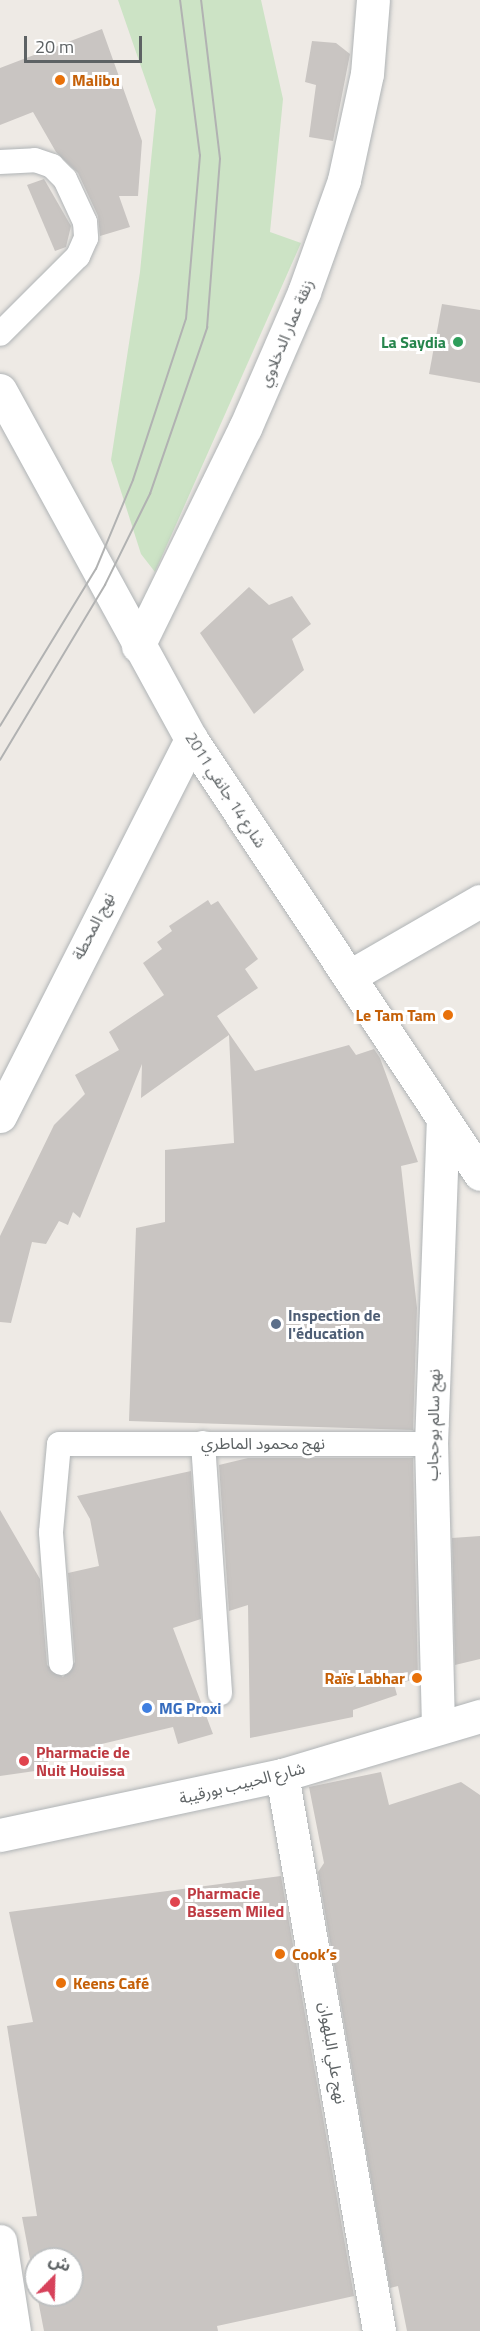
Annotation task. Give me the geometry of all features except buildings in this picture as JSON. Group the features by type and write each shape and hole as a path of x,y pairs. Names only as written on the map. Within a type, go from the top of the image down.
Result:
{"street":[{"name":"زنقة عمار الدخلاوي","path":"138,646 245,428 304,292 344,180 367,74 373,0"},
{"name":"شارع 14 جانفي 2011","path":"0,390 138,646 191,739 350,976 443,1123 480,1174"},
{"name":"نهج المحطة","path":"0,1116 191,739"},
{"path":"350,976 480,901"},
{"name":"نهج سالم بوحجاب","path":"438,1727 431,1444 443,1123"},
{"name":"شارع الحبيب بورقيبة","path":"0,1835 282,1775 480,1716"},
{"name":"نهج علي البلهوان","path":"282,1775 379,2331"},
{"path":"0,2241 14,2331"}],"lane":[{"path":"0,162 35,159 52,166 65,179 85,222 86,238 78,256 0,334"},
{"name":"نهج محمود الماطري","path":"61,1663 51,1532 56,1452 68,1441 431,1444"},
{"path":"203,1443 220,1694"}],"green space":[{"path":"118,0 261,0 283,99 270,232 301,243 155,572 141,554 111,460 140,272 156,110"}],"tram line":[{"path":"0,726 96,569 133,480 186,319 200,156 180,0"},
{"path":"0,760 105,585 150,494 207,328 220,159 201,0"}],"place":[{"name":"Malibu","path":"60,80"},
{"name":"La Saydia","path":"458,342"},
{"name":"Le Tam Tam","path":"448,1015"},
{"name":"Inspection de l'éducation","path":"276,1324"},
{"name":"Raïs Labhar","path":"417,1678"},
{"name":"MG Proxi","path":"147,1708"},
{"name":"Pharmacie de Nuit Houissa","path":"24,1761"},
{"name":"Pharmacie Bassem Miled","path":"175,1902"},
{"name":"Cook’s","path":"280,1954"},
{"name":"Keens Café","path":"61,1983"}]}
